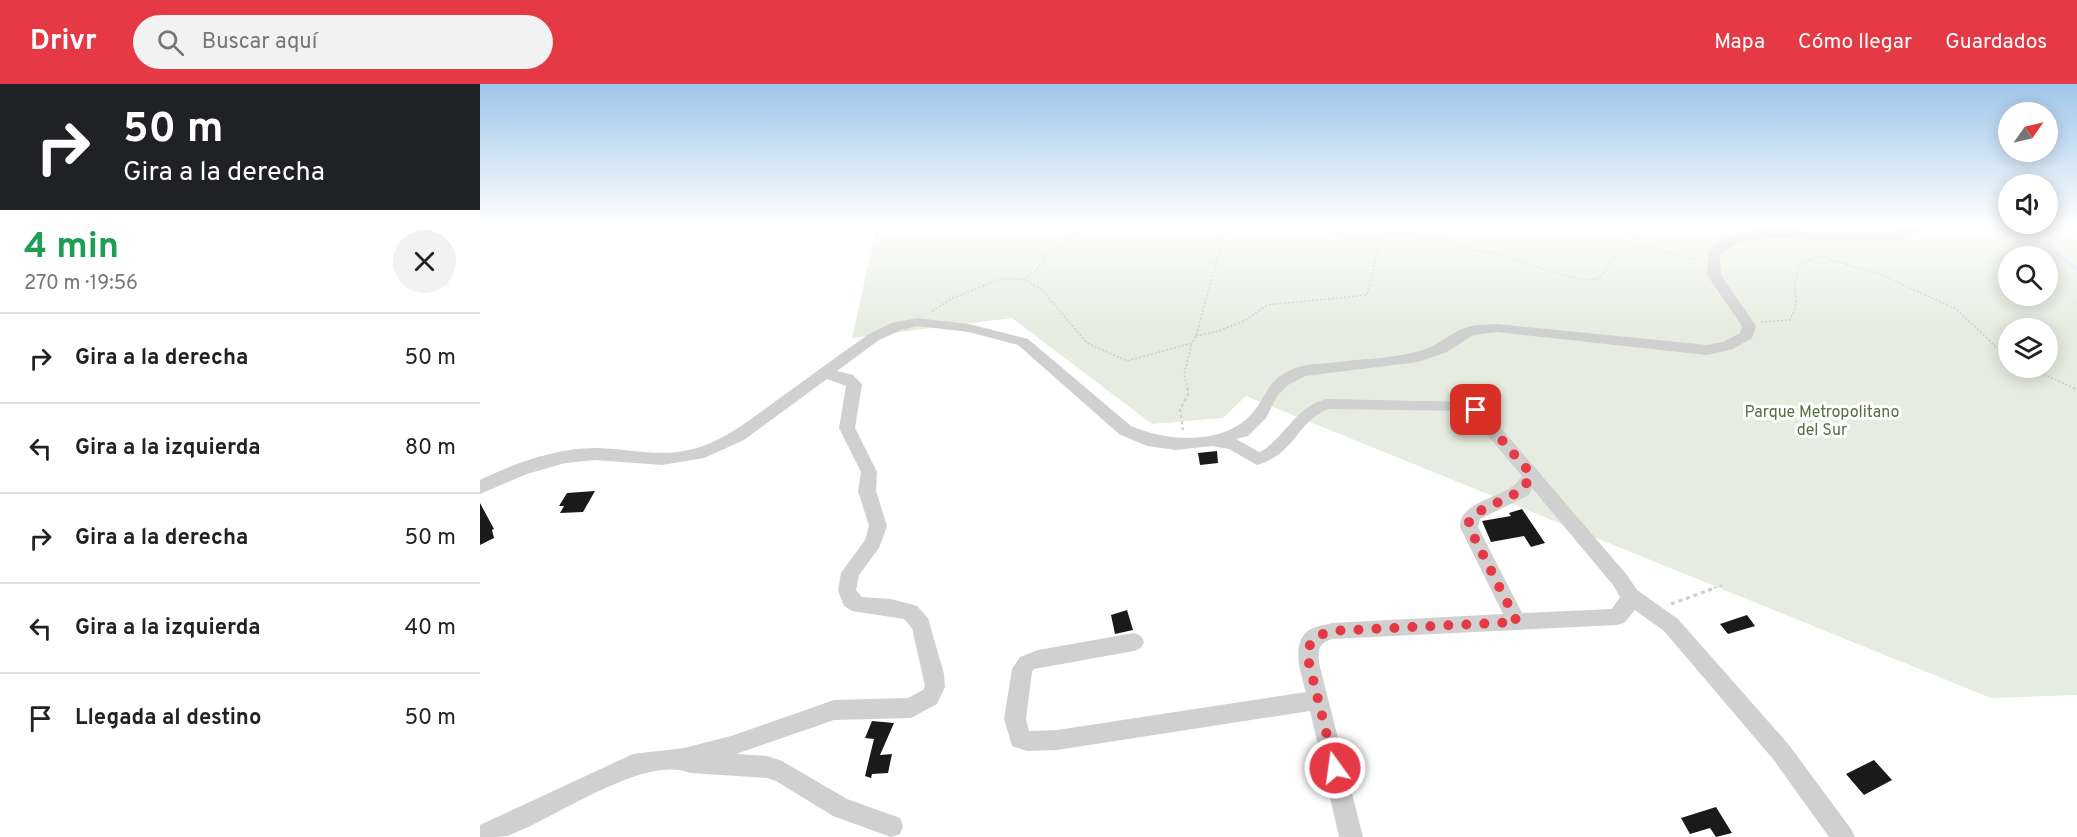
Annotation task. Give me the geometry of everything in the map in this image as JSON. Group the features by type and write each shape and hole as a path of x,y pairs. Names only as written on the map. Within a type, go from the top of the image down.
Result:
{"street":[{"path":"480,488 521,470 554,460 597,454 630,458 688,458 714,449 738,436 885,331 917,322 999,334 1023,342 1125,430 1147,440 1185,443 1209,441 1242,432 1260,414 1271,393 1283,381 1302,371 1418,357 1442,349 1470,331 1480,329 1497,328 1707,350 1723,348 1747,335 1749,326 1714,276 1714,261"},
{"path":"480,837 616,773 656,760 684,758 731,746 834,710 911,708 930,697 935,687 934,674 921,624 910,612 891,607 860,605 851,600 847,590 850,573 873,543 878,526 867,492 869,472 847,428 854,384 848,379 824,373"},
{"path":"1209,441 1233,444 1257,459 1275,453 1303,415 1326,404 1462,404 1476,410 1620,580 1630,596 1671,625 1781,752 1843,837"},
{"path":"1517,622 1469,527 1469,521 1474,514 1523,490 1531,474"},
{"path":"1351,837 1309,663 1308,647 1316,636 1332,631 1617,617 1626,608 1630,596"},
{"path":"1134,642 1038,659 1027,663 1022,669 1016,719 1020,739 1057,740 1318,700"},
{"path":"656,760 767,767 782,772 841,808 892,826"}],"path":[{"path":"1023,279 1036,271 1043,261"},
{"path":"1185,443 1180,410 1189,392 1185,386 1183,374 1216,261"},
{"path":"1196,336 1219,331 1246,320 1267,305 1367,295 1374,261"},
{"path":"1519,261 1581,280 1598,279 1612,261"},
{"path":"1749,326 1765,321 1790,320 1798,307 1795,284 1799,265 1808,261"},
{"path":"1837,261 1882,274 1956,309 1998,350"},
{"path":"929,323 929,313 953,298 1001,279 1023,279 1042,290 1087,343 1126,361 1192,343"},
{"path":"2051,378 2077,390"},
{"path":"1648,609 1676,603 1723,585"}],"green space":[{"name":"Parque Metropolitano del Sur","path":"869,261 1998,261 1998,306 2058,306 2058,261 2077,261 2077,695 1991,698 1246,396 1223,418 1152,424 1012,318 852,338"}],"building":[{"path":"1217,451 1218,463 1200,465 1198,453"},
{"path":"595,491 583,512 560,513 564,506 559,506 567,493"},
{"path":"480,503 494,529 492,530 494,538 480,545"},
{"path":"1522,509 1545,543 1531,547 1524,536 1491,542 1482,521 1511,516 1509,513"},
{"path":"1127,610 1133,630 1115,634 1111,615"},
{"path":"1747,615 1755,626 1728,634 1720,624"},
{"path":"872,721 894,723 880,755 892,754 888,773 872,774 871,778 865,776 874,739 865,738"},
{"path":"1874,760 1892,780 1864,795 1846,774"},
{"path":"1716,807 1732,833 1716,837 1710,828 1690,834 1681,818"}],"waterway":[{"path":"2067,261 2077,269"}],"route":[{"path":"1335,768 1309,663 1308,647 1311,640 1332,631 1517,622 1469,527 1469,521 1474,514 1523,490 1531,474 1476,410"}]}
